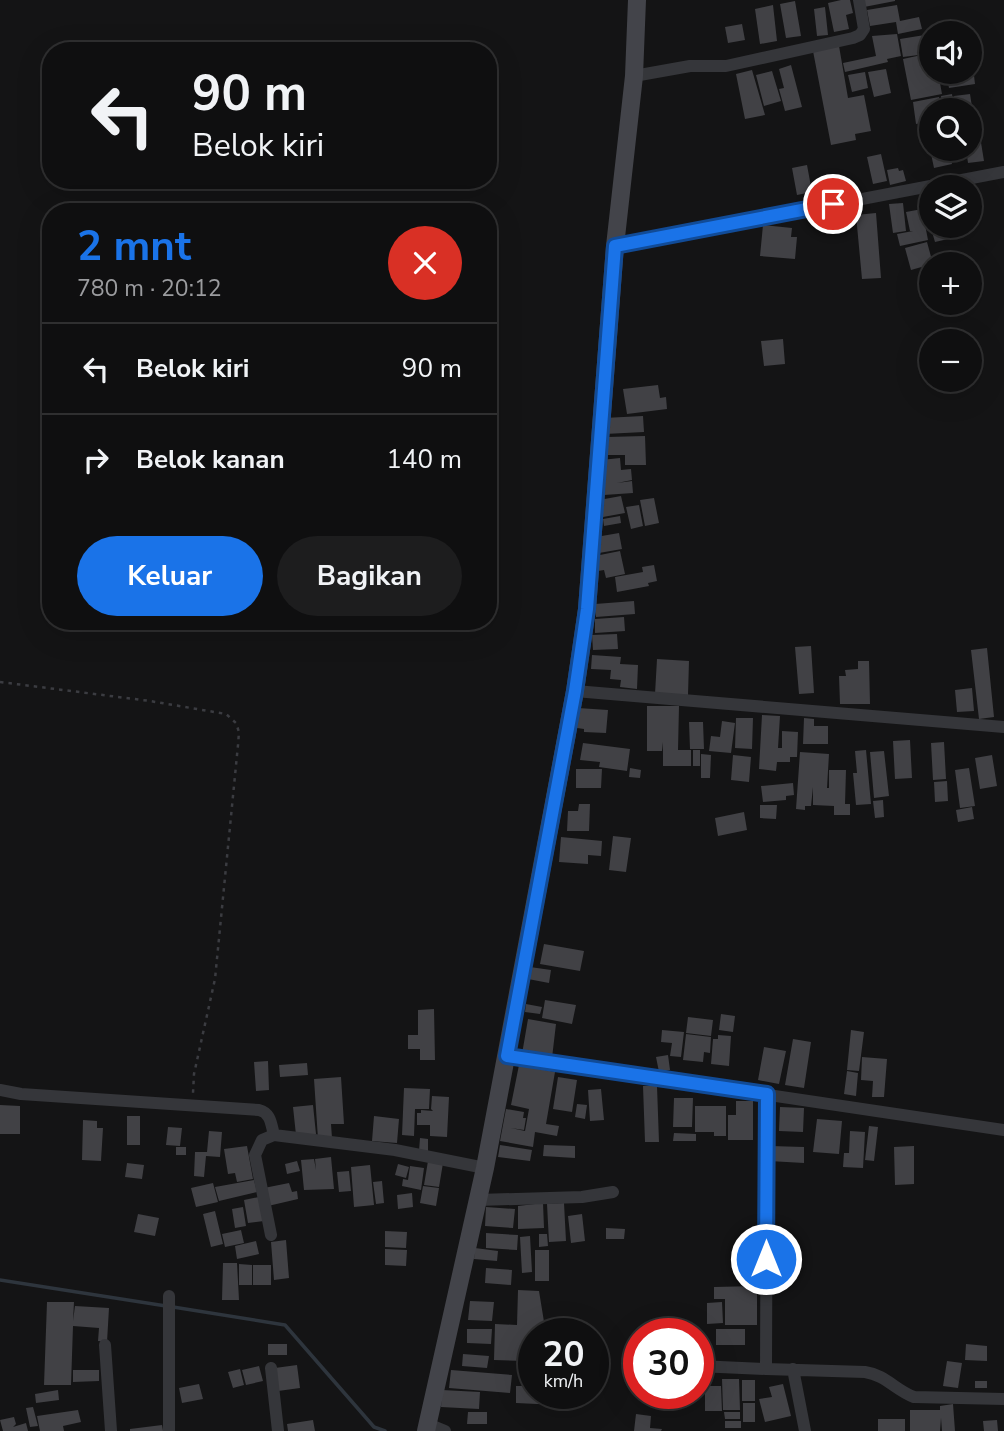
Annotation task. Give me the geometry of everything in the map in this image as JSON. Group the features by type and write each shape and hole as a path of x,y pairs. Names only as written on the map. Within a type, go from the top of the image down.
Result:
{"street":[{"path":"445,1431 427,1428 507,1056 575,691 587,609 615,246 634,76 637,0"},
{"path":"634,76 690,66 726,66 853,38 864,31 859,0"},
{"path":"615,246 1004,172"},
{"path":"575,691 1004,727"},
{"path":"507,1056 1004,1130"},
{"path":"0,1090 21,1094 264,1111 270,1117 274,1135"},
{"path":"766,1369 767,1094"},
{"path":"271,1236 255,1155 262,1140 274,1135 395,1150 485,1168"},
{"path":"478,1200 582,1197 613,1192"},
{"path":"169,1296 169,1431"},
{"path":"105,1345 111,1431"},
{"path":"714,1367 878,1374 914,1397 1004,1399"},
{"path":"271,1368 278,1431"},
{"path":"793,1369 806,1431"}],"path":[{"path":"0,682 150,701 226,714 236,723 239,732 238,745 215,979 194,1074 193,1107"}],"building":[{"path":"850,0 853,13 846,15 849,29 834,32 828,3"},
{"path":"863,0 895,0 895,1 864,7"},
{"path":"795,1 801,36 786,38 780,4"},
{"path":"773,5 777,41 760,44 755,9"},
{"path":"897,5 900,21 919,17 919,30 898,34 896,22 870,26 867,10"},
{"path":"825,7 828,35 817,36 814,9"},
{"path":"742,24 745,40 728,43 725,27"},
{"path":"897,34 901,56 887,59 888,62 845,72 843,63 876,56 872,36"},
{"path":"919,36 919,55 903,57 900,39"},
{"path":"839,46 848,98 864,95 871,131 855,134 856,140 831,145 813,51"},
{"path":"919,56 919,84 940,84 942,94 911,100 903,59"},
{"path":"791,65 802,107 785,111 779,89 784,88 779,69"},
{"path":"886,69 891,93 874,97 868,72"},
{"path":"752,70 765,115 745,119 736,74"},
{"path":"772,71 781,101 764,106 756,75"},
{"path":"865,72 868,88 852,92 848,75"},
{"path":"948,84 975,84 949,88"},
{"path":"952,94 952,98 941,98"},
{"path":"970,94 971,98 954,98"},
{"path":"919,101 919,123 916,124 913,102"},
{"path":"881,154 887,181 873,184 867,157"},
{"path":"933,161 951,161 952,164 934,168"},
{"path":"807,165 812,192 797,195 792,168"},
{"path":"898,168 899,171 903,170 906,181 890,185 887,170"},
{"path":"903,203 906,231 893,233 889,204"},
{"path":"919,210 919,238 928,240 900,246 897,234 913,231 910,231 906,212"},
{"path":"876,213 881,278 862,279 856,215"},
{"path":"763,225 792,228 791,237 797,237 795,259 760,256"},
{"path":"934,238 948,238 948,239 935,242"},
{"path":"927,242 930,252 919,252 919,268 911,270 905,248"},
{"path":"783,339 785,364 764,366 761,341"},
{"path":"658,385 660,398 666,397 667,409 627,414 623,389"},
{"path":"643,416 644,432 605,434 604,418"},
{"path":"645,436 646,465 625,465 625,455 607,455 607,437"},
{"path":"620,458 621,470 631,469 632,480 617,483 632,481 633,493 604,495 601,460"},
{"path":"621,496 625,513 603,517 599,500"},
{"path":"654,498 659,523 645,526 640,500"},
{"path":"639,505 643,526 631,529 626,507"},
{"path":"620,516 621,523 604,526 603,519"},
{"path":"619,533 622,549 599,553 596,537"},
{"path":"620,551 625,574 606,578 604,570 598,571 595,556"},
{"path":"654,565 657,581 648,583 649,586 617,592 615,577 643,572 642,567"},
{"path":"634,601 635,614 596,617 595,604"},
{"path":"624,617 625,631 595,633 595,619"},
{"path":"617,634 618,649 593,650 592,635"},
{"path":"811,646 814,693 799,694 795,647"},
{"path":"987,648 994,717 979,719 971,650"},
{"path":"592,655 621,657 620,664 638,665 637,689 620,687 621,680 610,679 611,670 591,669"},
{"path":"657,659 689,661 688,695 655,694"},
{"path":"858,661 869,661 870,704 840,704 839,676 846,676 845,670 858,669"},
{"path":"972,688 974,711 957,712 955,690"},
{"path":"647,706 679,706 678,750 691,750 691,766 663,766 663,742 662,751 647,751"},
{"path":"578,708 608,710 606,733 584,732 584,729 577,728"},
{"path":"762,715 780,716 778,748 782,748 782,731 798,732 797,757 790,757 790,762 777,762 776,771 759,769"},
{"path":"736,718 753,718 752,749 735,748"},
{"path":"804,718 814,719 814,726 828,726 828,744 803,744"},
{"path":"722,721 735,723 731,753 709,751 711,736 720,737"},
{"path":"689,722 703,722 704,749 690,749"},
{"path":"910,740 912,778 895,779 893,741"},
{"path":"944,742 946,779 933,780 931,743"},
{"path":"583,743 630,749 627,771 599,767 600,762 580,760"},
{"path":"693,750 700,750 700,766 693,766"},
{"path":"866,750 871,804 856,805 853,773 857,773 855,751"},
{"path":"884,751 889,796 874,798 870,752"},
{"path":"800,752 829,754 827,788 829,770 846,770 845,804 850,804 850,815 834,815 834,806 813,805 813,787 811,806 805,806 805,810 796,809"},
{"path":"701,754 711,755 710,778 701,778"},
{"path":"733,755 751,757 749,782 731,780"},
{"path":"992,755 997,786 980,789 975,758"},
{"path":"630,768 641,770 640,778 629,777"},
{"path":"969,768 975,806 960,808 955,770"},
{"path":"576,769 602,769 601,788 576,788"},
{"path":"947,781 948,801 935,802 934,782"},
{"path":"793,783 794,795 786,796 786,800 763,802 761,786"},
{"path":"883,800 884,817 875,818 873,801"},
{"path":"579,804 590,804 589,831 567,831 568,811 578,811"},
{"path":"760,805 777,805 776,819 760,818"},
{"path":"972,807 974,819 958,822 956,810"},
{"path":"744,812 747,830 718,836 715,818"},
{"path":"613,836 631,838 626,872 609,870"},
{"path":"561,837 602,841 601,856 588,855 588,864 559,862"},
{"path":"544,944 584,951 580,971 540,964"},
{"path":"530,967 551,970 549,983 528,979"},
{"path":"545,1000 576,1005 572,1024 542,1018"},
{"path":"526,1004 542,1007 540,1014 525,1012"},
{"path":"434,1009 435,1060 420,1060 420,1049 408,1049 408,1035 418,1035 418,1010"},
{"path":"721,1014 735,1016 733,1032 719,1030"},
{"path":"688,1017 713,1020 711,1036 686,1033"},
{"path":"528,1019 556,1024 552,1058 522,1054"},
{"path":"662,1030 684,1032 681,1057 670,1056 672,1043 661,1042"},
{"path":"851,1030 864,1032 859,1071 847,1070"},
{"path":"686,1034 711,1037 710,1053 704,1052 703,1062 683,1060"},
{"path":"718,1035 731,1036 729,1066 711,1064 713,1039 718,1039"},
{"path":"793,1039 811,1042 804,1088 785,1085"},
{"path":"764,1047 786,1051 779,1084 758,1080"},
{"path":"668,1055 670,1070 659,1072 656,1057"},
{"path":"862,1057 887,1059 884,1097 872,1097 873,1081 861,1080"},
{"path":"268,1061 269,1090 256,1091 254,1062"},
{"path":"307,1063 308,1075 280,1077 279,1065"},
{"path":"519,1065 555,1072 546,1124 559,1126 557,1136 535,1132 533,1147 500,1141 506,1109 524,1112 524,1130 511,1128 525,1131 529,1109 511,1105"},
{"path":"847,1071 858,1073 856,1096 844,1094"},
{"path":"341,1077 344,1124 331,1124 332,1138 318,1139 314,1079"},
{"path":"558,1077 577,1080 572,1112 553,1109"},
{"path":"643,1086 657,1086 659,1142 645,1142"},
{"path":"404,1088 430,1089 429,1109 415,1109 414,1136 402,1135"},
{"path":"601,1089 604,1120 590,1121 588,1090"},
{"path":"432,1096 449,1097 447,1137 430,1136 430,1125 417,1125 417,1113 421,1113 421,1110 433,1111"},
{"path":"674,1098 693,1098 692,1127 673,1127"},
{"path":"736,1101 753,1101 753,1140 728,1140 728,1115 736,1115"},
{"path":"577,1104 587,1105 585,1119 575,1117"},
{"path":"0,1105 20,1106 20,1134 0,1134"},
{"path":"313,1105 316,1134 296,1135 293,1107"},
{"path":"695,1106 726,1106 726,1136 714,1136 714,1132 695,1132"},
{"path":"780,1107 804,1108 803,1132 779,1131"},
{"path":"127,1116 140,1116 140,1145 127,1145"},
{"path":"374,1116 399,1119 397,1143 372,1141"},
{"path":"817,1119 842,1121 839,1154 813,1152"},
{"path":"83,1120 97,1121 97,1128 103,1128 101,1161 82,1160"},
{"path":"869,1126 878,1127 874,1161 865,1160"},
{"path":"168,1127 182,1128 180,1146 166,1145"},
{"path":"209,1131 222,1132 220,1157 206,1156 204,1177 194,1176 195,1152 207,1152"},
{"path":"850,1131 865,1132 863,1168 843,1167 844,1153 849,1153"},
{"path":"674,1133 696,1134 696,1141 673,1141"},
{"path":"420,1138 428,1139 428,1151 419,1151"},
{"path":"500,1145 532,1150 530,1161 498,1157"},
{"path":"544,1145 575,1146 575,1158 543,1156"},
{"path":"247,1146 253,1179 237,1182 235,1173 228,1174 224,1149"},
{"path":"770,1146 804,1147 804,1163 769,1161"},
{"path":"914,1146 914,1184 895,1185 894,1147"},
{"path":"176,1147 186,1147 186,1155 176,1155"},
{"path":"331,1157 334,1189 304,1190 301,1160 314,1159 316,1170 315,1159"},
{"path":"297,1161 300,1171 287,1174 285,1164"},
{"path":"428,1161 443,1163 439,1187 424,1185"},
{"path":"127,1163 144,1165 142,1179 125,1177"},
{"path":"398,1164 409,1167 406,1178 395,1175"},
{"path":"370,1165 374,1205 354,1207 351,1167"},
{"path":"410,1166 424,1168 421,1190 402,1186 403,1179 408,1180"},
{"path":"349,1171 351,1191 339,1192 337,1172"},
{"path":"254,1180 257,1192 219,1201 215,1187"},
{"path":"382,1181 384,1203 376,1204 373,1182"},
{"path":"213,1183 218,1202 196,1207 191,1188"},
{"path":"289,1183 292,1192 297,1191 298,1199 268,1206 264,1188"},
{"path":"423,1186 439,1188 436,1206 420,1203"},
{"path":"412,1193 413,1207 398,1209 397,1195"},
{"path":"259,1197 264,1221 248,1223 244,1200"},
{"path":"543,1203 544,1228 518,1229 518,1206"},
{"path":"564,1203 566,1241 549,1242 547,1204"},
{"path":"243,1207 246,1226 235,1228 232,1209"},
{"path":"486,1207 515,1209 513,1228 485,1226"},
{"path":"215,1211 223,1244 211,1247 203,1214"},
{"path":"138,1214 159,1218 155,1236 134,1232"},
{"path":"582,1214 585,1241 571,1243 568,1216"},
{"path":"606,1228 625,1229 624,1239 606,1239"},
{"path":"241,1230 244,1243 225,1247 222,1234"},
{"path":"385,1231 407,1232 406,1248 385,1247"},
{"path":"486,1233 518,1235 517,1250 486,1248"},
{"path":"539,1234 547,1234 548,1246 539,1247"},
{"path":"530,1236 532,1272 522,1273 520,1237"},
{"path":"286,1240 289,1278 274,1280 271,1242"},
{"path":"256,1241 259,1254 237,1259 235,1246"},
{"path":"475,1248 498,1251 497,1261 474,1259"},
{"path":"385,1249 407,1250 406,1266 385,1265"},
{"path":"535,1250 549,1250 549,1281 535,1281"},
{"path":"223,1263 237,1263 239,1300 222,1300"},
{"path":"239,1264 252,1265 252,1285 239,1285"},
{"path":"253,1265 271,1265 271,1285 253,1285"},
{"path":"486,1268 512,1270 511,1285 485,1283"},
{"path":"757,1286 757,1325 725,1325 725,1299 714,1299 714,1287"},
{"path":"518,1290 539,1291 543,1318 518,1318 518,1361 494,1360 495,1324 517,1325"},
{"path":"470,1301 494,1302 492,1321 468,1320"},
{"path":"47,1302 74,1302 73,1321 75,1306 109,1308 107,1342 98,1341 99,1328 73,1326 71,1385 44,1385"},
{"path":"722,1302 723,1323 714,1324 714,1318 707,1318 707,1303"},
{"path":"467,1329 492,1329 491,1344 467,1343"},
{"path":"716,1329 745,1329 745,1345 716,1345"},
{"path":"268,1344 287,1344 287,1355 268,1355"},
{"path":"966,1344 987,1346 987,1361 965,1360"},
{"path":"463,1354 489,1356 487,1368 462,1366"},
{"path":"947,1361 962,1363 958,1388 943,1386"},
{"path":"297,1365 300,1388 278,1391 275,1368"},
{"path":"259,1366 263,1381 246,1385 242,1370"},
{"path":"240,1369 244,1385 233,1388 228,1372"},
{"path":"73,1370 99,1370 99,1381 73,1382"},
{"path":"451,1370 512,1375 510,1393 449,1388"},
{"path":"722,1379 739,1379 740,1410 723,1410"},
{"path":"742,1380 755,1380 755,1401 742,1401"},
{"path":"975,1381 987,1381 987,1388 975,1388"},
{"path":"199,1384 203,1399 182,1403 179,1388"},
{"path":"783,1384 791,1416 765,1422 759,1399 772,1397 769,1387"},
{"path":"516,1386 518,1386 518,1403"},
{"path":"714,1386 721,1386 722,1411 705,1411 714,1409"},
{"path":"58,1390 59,1400 36,1403 35,1394"},
{"path":"442,1390 480,1392 479,1409 441,1407"},
{"path":"743,1403 755,1403 755,1422 743,1422"},
{"path":"953,1404 955,1431 942,1431 941,1418 940,1431 910,1431 910,1410 940,1410 940,1406"},
{"path":"33,1407 38,1426 30,1427 26,1408"},
{"path":"78,1410 81,1422 63,1426 64,1431 40,1431 37,1416"},
{"path":"468,1412 487,1412 487,1424 467,1424"},
{"path":"724,1412 740,1412 740,1419 725,1419"},
{"path":"636,1414 651,1416 650,1428 662,1429 661,1431 634,1431"},
{"path":"14,1417 16,1424 13,1427 26,1423 28,1431 3,1431 0,1420"},
{"path":"878,1419 905,1419 905,1431 878,1431"},
{"path":"313,1420 315,1431 288,1431 287,1424"},
{"path":"997,1420 998,1431 984,1431 983,1421"},
{"path":"725,1421 741,1421 741,1428 725,1428"},
{"path":"162,1425 163,1431 130,1431 130,1429"}],"waterway":[{"path":"0,1280 166,1306"},
{"path":"173,1307 285,1325 374,1427 385,1431"}],"route":[{"path":"766,1259 767,1094 507,1056 575,691 587,609 615,246 833,204"}]}
